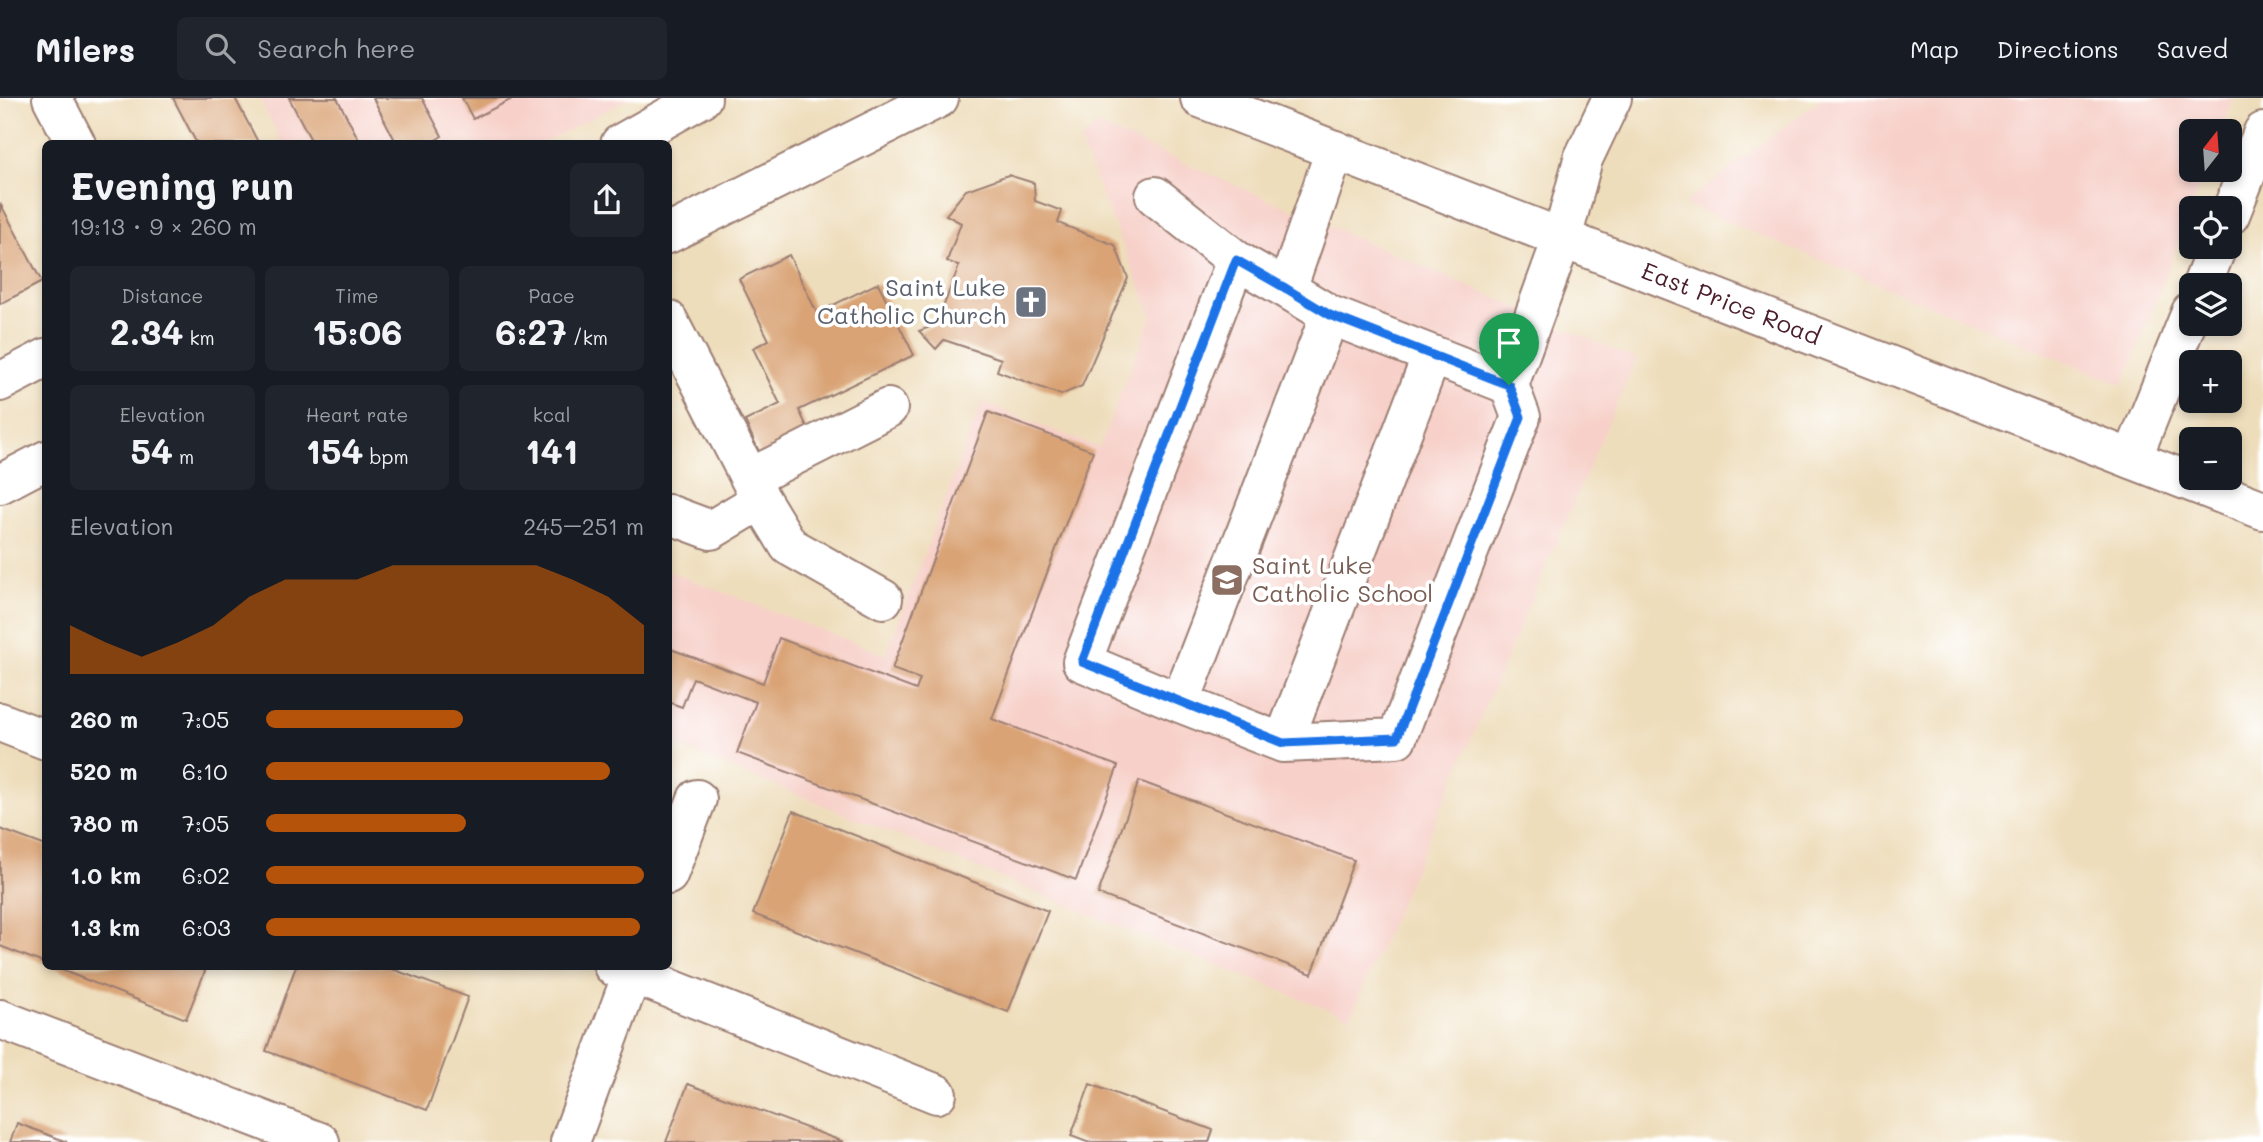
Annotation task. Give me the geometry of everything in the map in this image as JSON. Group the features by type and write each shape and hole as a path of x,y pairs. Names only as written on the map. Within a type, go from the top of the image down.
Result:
{"street":[{"path":"52,98 74,140"},
{"path":"627,140 702,98"},
{"path":"672,232 939,98"},
{"name":"East Price Road","path":"1200,98 2263,510"},
{"path":"1236,260 1082,662 1283,743 1397,738 1521,417 1509,385 1562,239 1583,159 1612,98"},
{"path":"2238,196 2263,132"},
{"path":"1287,289 1335,150"},
{"path":"1155,196 1236,260 1330,315 1509,385"},
{"path":"1180,703 1330,315"},
{"path":"672,328 755,489 789,546 883,599"},
{"path":"2132,459 2181,336"},
{"path":"1283,743 1432,355"},
{"path":"0,382 42,360"},
{"path":"672,515 711,530 755,489 888,408"},
{"path":"0,484 42,462"},
{"path":"0,722 42,738"},
{"path":"672,865 697,799"},
{"path":"570,1142 627,970"},
{"path":"629,970 937,1094"},
{"path":"0,1018 320,1142"}],"shaded area":[{"path":"259,98 631,98 549,140 280,140"},
{"path":"1822,98 2234,98 2226,119 2179,119 2179,182 2201,182 2196,196 2179,196 2179,240 2123,385 1684,204"},
{"name":"Saint Luke Catholic School","path":"1097,125 1636,359 1350,1018 672,743 672,573 886,655 982,402 1099,448 1152,315 1080,142"}],"building":[{"path":"173,98 235,98 257,140 195,140"},
{"path":"289,98 337,98 359,140 311,140"},
{"path":"373,98 422,98 442,136 436,140 395,140"},
{"path":"462,98 514,98 473,119"},
{"name":"Saint Luke Catholic Church","path":"1008,175 1034,183 1035,201 1062,211 1058,223 1115,245 1128,278 1082,386 1061,395 997,371 1001,359 944,340 936,349 919,331 936,325 959,266 947,261 961,223 946,215 966,190"},
{"path":"0,203 42,282 0,304"},
{"path":"789,255 817,313 878,283 914,355 799,410 810,433 761,456 745,421 780,404 753,348 769,340 739,279"},
{"path":"988,412 1093,451 992,719 1118,766 1076,880 737,753 756,702 693,678 682,707 672,703 672,649 763,683 779,638 916,690 920,679 892,669"},
{"path":"1139,781 1354,860 1312,974 1098,894"},
{"path":"793,811 1048,911 1008,1012 753,914"},
{"path":"0,829 42,845 42,962 0,946"},
{"path":"61,970 205,970 186,1019"},
{"path":"295,970 395,970 468,997 427,1110 266,1051"},
{"path":"688,1084 844,1142 666,1142"},
{"path":"1090,1084 1213,1130 1209,1142 1087,1142 1071,1136"},
{"path":"17,1123 67,1142 10,1142"}],"place":[{"name":"Saint Luke Catholic Church","path":"1031,302"},
{"name":"Saint Luke Catholic School","path":"1227,580"}],"route":[{"path":"1236,260 1330,315 1509,385 1521,417 1397,738 1283,743 1082,662 1236,260"}]}
